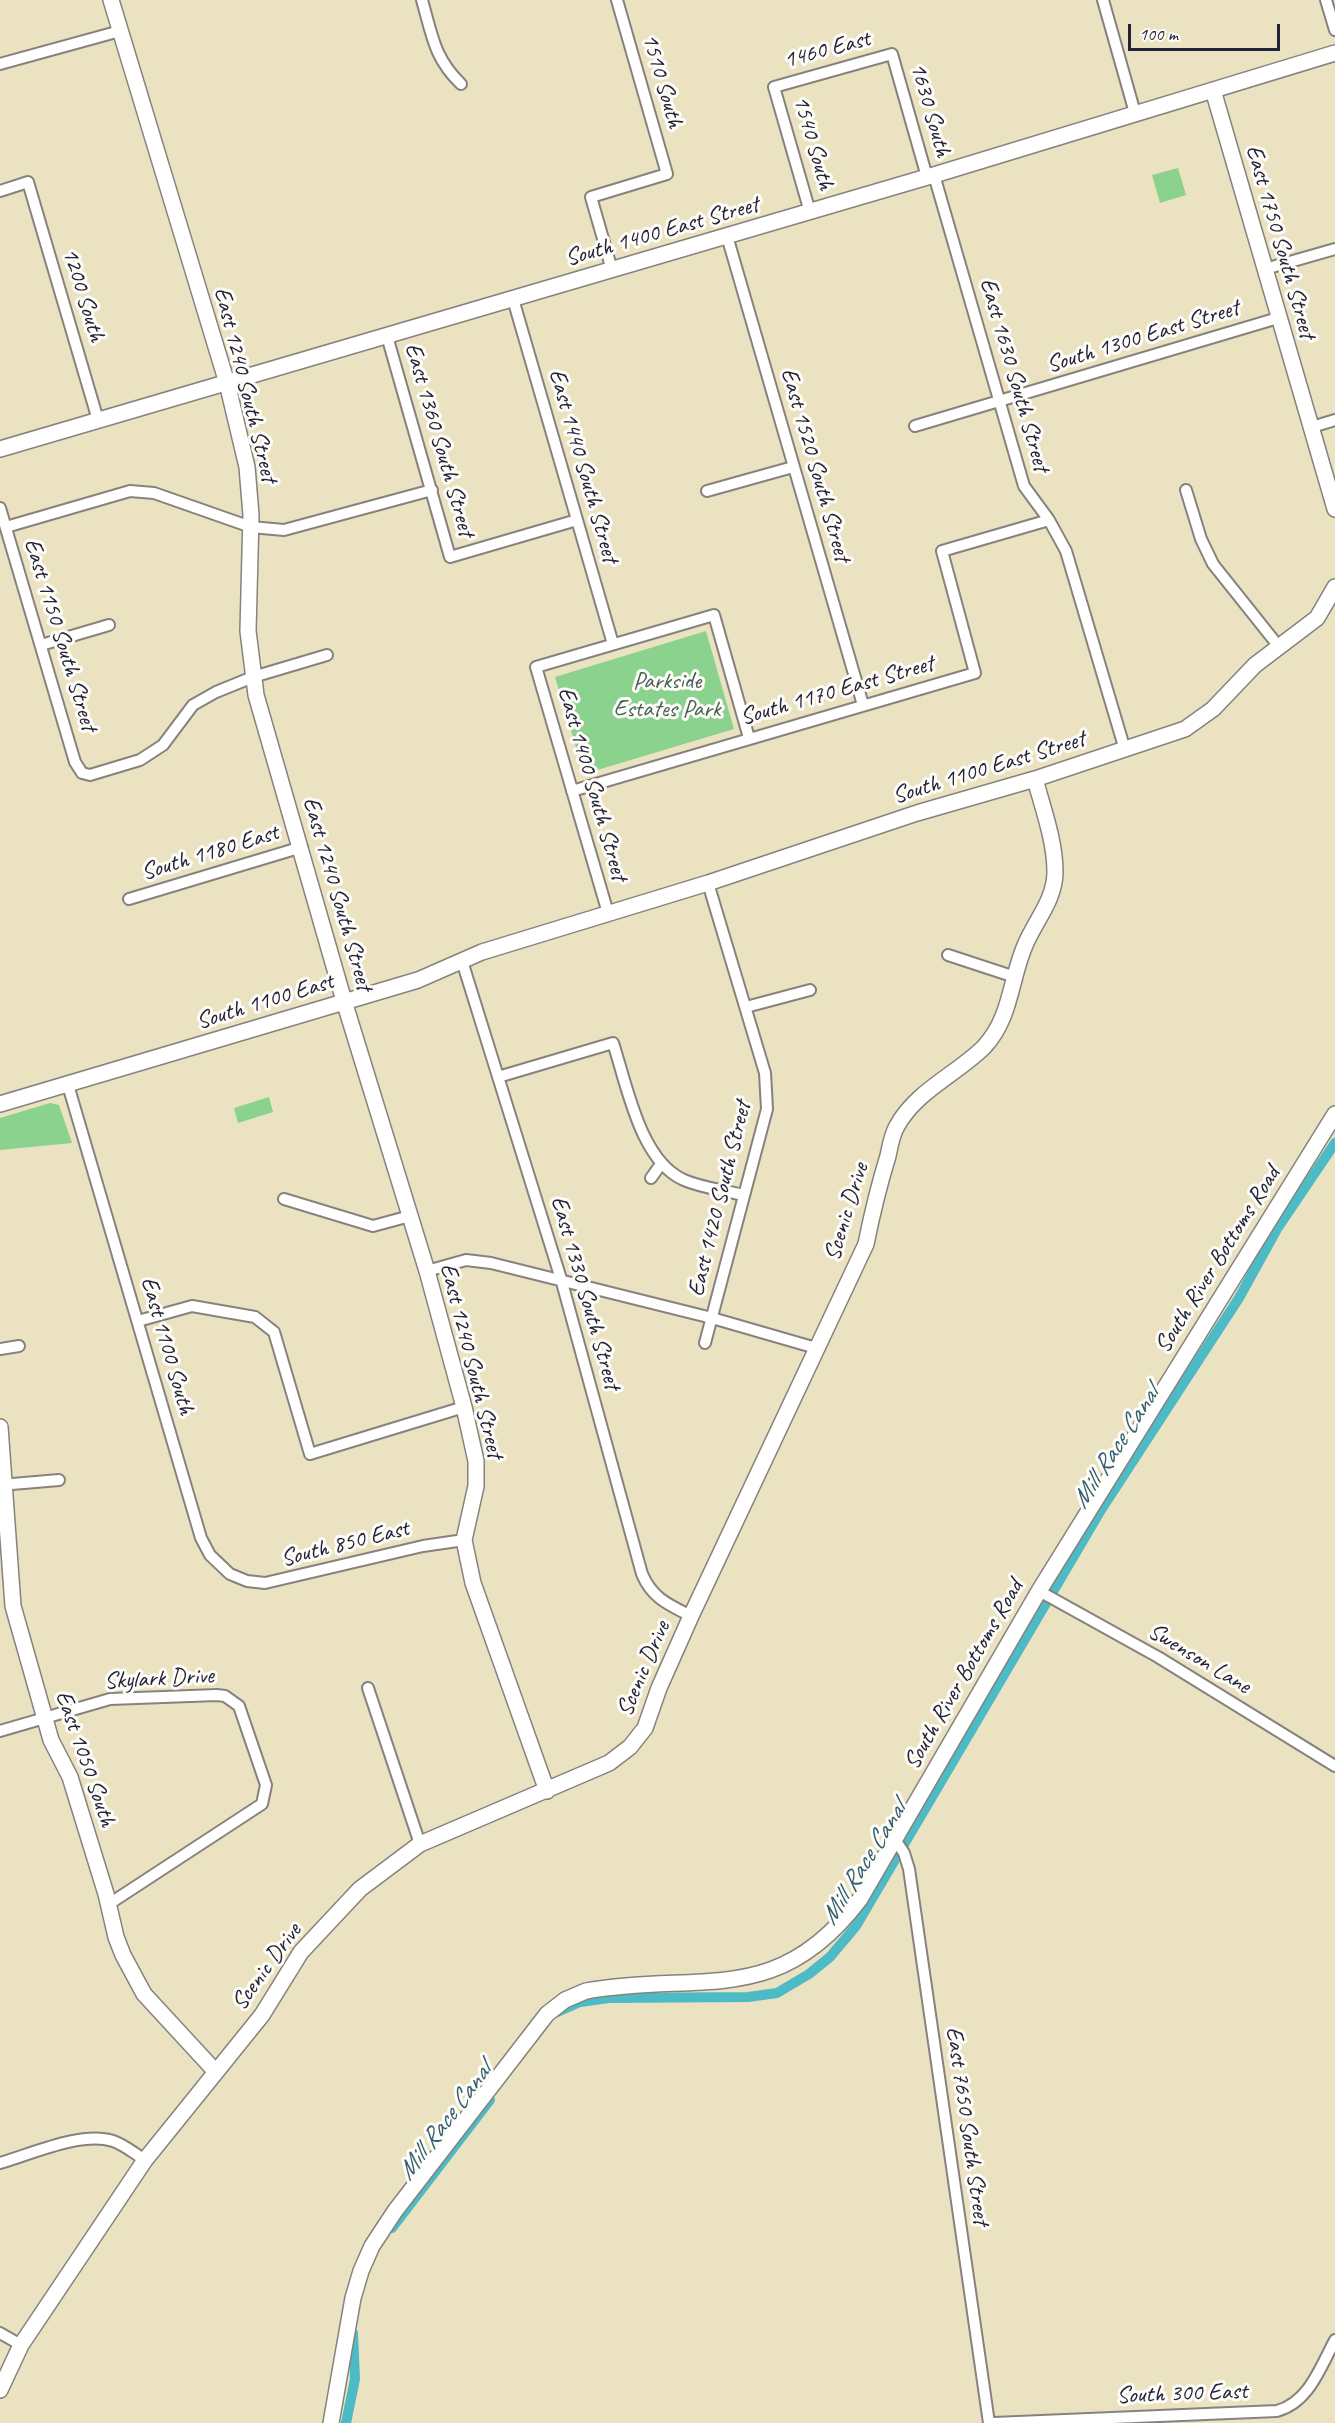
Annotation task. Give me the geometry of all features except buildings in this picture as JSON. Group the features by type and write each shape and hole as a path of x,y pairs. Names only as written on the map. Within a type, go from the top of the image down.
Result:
{"street":[{"name":"East 1240 South Street","path":"111,0 227,383 247,467 251,527 247,605 253,677 344,1001 427,1271 464,1407 476,1461 476,1486 464,1540 473,1583 547,1791"},
{"path":"422,0 440,59 445,68 461,84"},
{"name":"1510 South","path":"612,270 591,197 667,174 617,0"},
{"path":"1103,0 1135,113"},
{"path":"1326,0 1335,30"},
{"path":"0,64 120,31"},
{"name":"South 1400 East Street","path":"0,449 810,212 1335,53"},
{"name":"1460 East","path":"774,87 892,54"},
{"name":"1630 South","path":"892,54 931,176"},
{"name":"1540 South","path":"774,87 810,212"},
{"name":"East 1750 South Street","path":"1212,90 1335,509"},
{"name":"East 1630 South Street","path":"931,176 1024,486 1049,520 1066,551 1125,750"},
{"name":"1200 South","path":"0,191 28,182 98,420"},
{"name":"East 1520 South Street","path":"727,236 863,705"},
{"path":"1265,269 1335,249"},
{"name":"East 1440 South Street","path":"513,299 613,644"},
{"name":"South 1300 East Street","path":"915,426 1278,318"},
{"name":"East 1360 South Street","path":"387,336 450,557 577,520"},
{"path":"1312,428 1335,420"},
{"path":"707,491 793,467"},
{"path":"6,527 130,491 153,493 251,527 284,530 432,490"},
{"path":"1186,490 1201,539 1214,564 1280,648"},
{"name":"East 1150 South Street","path":"0,508 75,762 82,773 90,775 140,760 163,745 194,705 253,677"},
{"name":"South 1170 East Street","path":"572,791 975,673 942,551 1049,520"},
{"name":"South 1100 East Street","path":"608,913 708,883 917,813 1035,779 1185,729 1214,709 1255,666 1317,618 1335,587"},
{"path":"613,644 714,615 749,738"},
{"path":"41,645 109,625"},
{"name":"East 1400 South Street","path":"608,913 536,667 613,644"},
{"path":"253,677 327,655"},
{"name":"Scenic Drive","path":"0,2391 21,2344 145,2160 262,2015 309,1944 360,1889 420,1844 609,1763 630,1747 645,1728 691,1616 866,1244 876,1193 896,1126 928,1090 959,1069 985,1045 1001,1023 1011,1000 1025,944 1049,900 1055,874 1052,845 1035,779"},
{"name":"South 1180 East","path":"129,899 302,848"},
{"name":"East 1420 South Street","path":"705,1343 767,1109 765,1073 708,883"},
{"name":"South 1100 East","path":"0,1104 418,980 482,952 608,913"},
{"path":"948,955 1015,977"},
{"name":"East 1330 South Street","path":"462,961 561,1279 642,1574 646,1584 660,1600 691,1616"},
{"path":"746,1007 810,990"},
{"path":"498,1077 613,1043 644,1139 661,1164 684,1180 743,1195"},
{"name":"East 1100 South","path":"68,1085 201,1538 216,1562 237,1577"},
{"name":"South River Bottoms Road","path":"331,2423 353,2298 372,2246 395,2211 546,2014 565,2000 586,1991 736,1980 786,1964 809,1951 843,1920 860,1899 899,1846 1042,1593 1335,1114"},
{"path":"651,1178 661,1164"},
{"path":"285,1199 373,1226 410,1216"},
{"path":"427,1271 466,1260 490,1263 712,1318 816,1348"},
{"path":"138,1321 192,1306 255,1317 274,1332 310,1454 464,1407"},
{"path":"0,1349 19,1346"},
{"name":"East 1050 South","path":"0,1427 2,1485 13,1606 44,1718 51,1740 70,1777 109,1904 116,1937 134,1977 162,2015 215,2071"},
{"path":"2,1485 58,1480"},
{"name":"South 850 East","path":"237,1577 256,1583 277,1582 423,1546 464,1540"},
{"name":"Swenson Lane","path":"1042,1593 1158,1657 1335,1766"},
{"path":"368,1688 420,1844"},
{"name":"Skylark Drive","path":"0,1731 110,1699 217,1695 233,1700 242,1716 266,1785 262,1804 109,1904"},
{"name":"East 7650 South Street","path":"899,1846 909,1869 992,2423"},
{"path":"0,2163 78,2140 94,2138 118,2143 145,2160"},
{"path":"0,2333 21,2344"},
{"name":"South 300 East","path":"992,2423 1277,2411 1292,2407 1302,2399 1335,2340"}],"green space":[{"path":"1178,168 1186,195 1160,203 1152,175"},
{"name":"Parkside Estates Park","path":"706,631 734,729 584,774 555,677"},
{"path":"269,1097 273,1112 238,1123 234,1108"},
{"path":"50,1103 59,1105 72,1143 0,1150 0,1118"}],"waterway":[{"name":"Mill Race Canal","path":"555,2013 580,2002 609,1998 748,1997 777,1993 809,1974 830,1957 856,1926 1101,1510 1239,1298 1277,1229 1335,1143"},
{"name":"Mill Race Canal","path":"392,2228 490,2100"},
{"name":"Mill Race Canal","path":"346,2423 355,2379 353,2333"}]}
